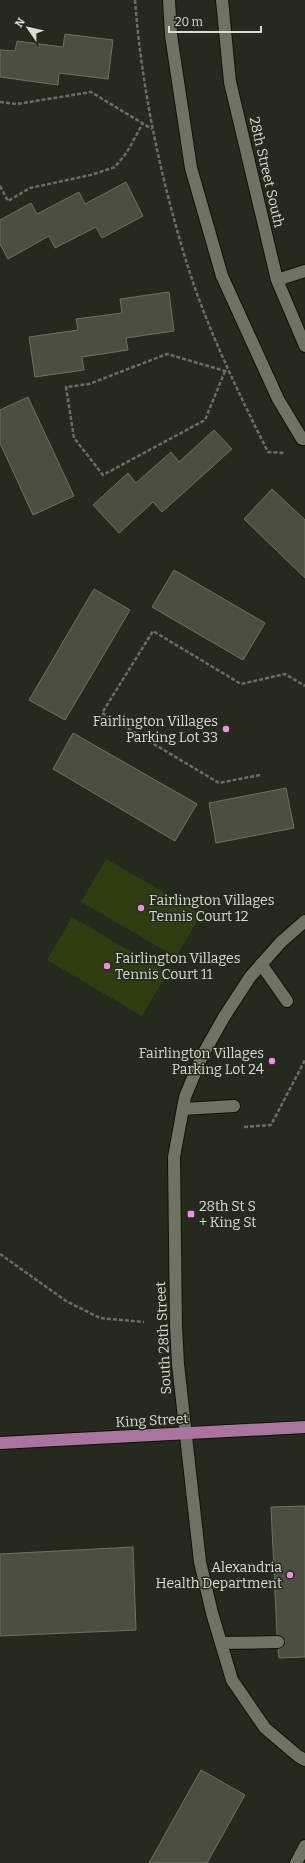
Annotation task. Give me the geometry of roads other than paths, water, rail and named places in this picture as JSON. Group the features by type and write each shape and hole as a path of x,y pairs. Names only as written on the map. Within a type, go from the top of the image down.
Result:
{"main road":[{"name":"King Street","path":"0,1443 305,1428"}],"street":[{"path":"169,0 171,35 191,168 222,276 278,399 302,438 305,439"},
{"name":"28th Street South","path":"222,0 230,82 277,280 305,346"},
{"path":"277,280 305,271"},
{"name":"South 28th Street","path":"305,921 281,942 261,964 250,977 224,1016 202,1056 185,1097 174,1157 176,1326 180,1389 200,1562 232,1680 264,1728 305,1760"},
{"path":"261,964 287,1001"},
{"path":"183,1110 234,1106"},
{"path":"221,1643 278,1642"},
{"path":"296,1863 305,1846"}],"place":[{"name":"Fairlington Villages Parking Lot 33","path":"226,729"},
{"name":"Fairlington Villages Tennis Court 12","path":"141,908"},
{"name":"Fairlington Villages Tennis Court 11","path":"107,966"},
{"name":"Fairlington Villages Parking Lot 24","path":"272,1061"},
{"name":"28th St S + King St","path":"191,1214"},
{"name":"Alexandria Health Department","path":"290,1575"}]}
